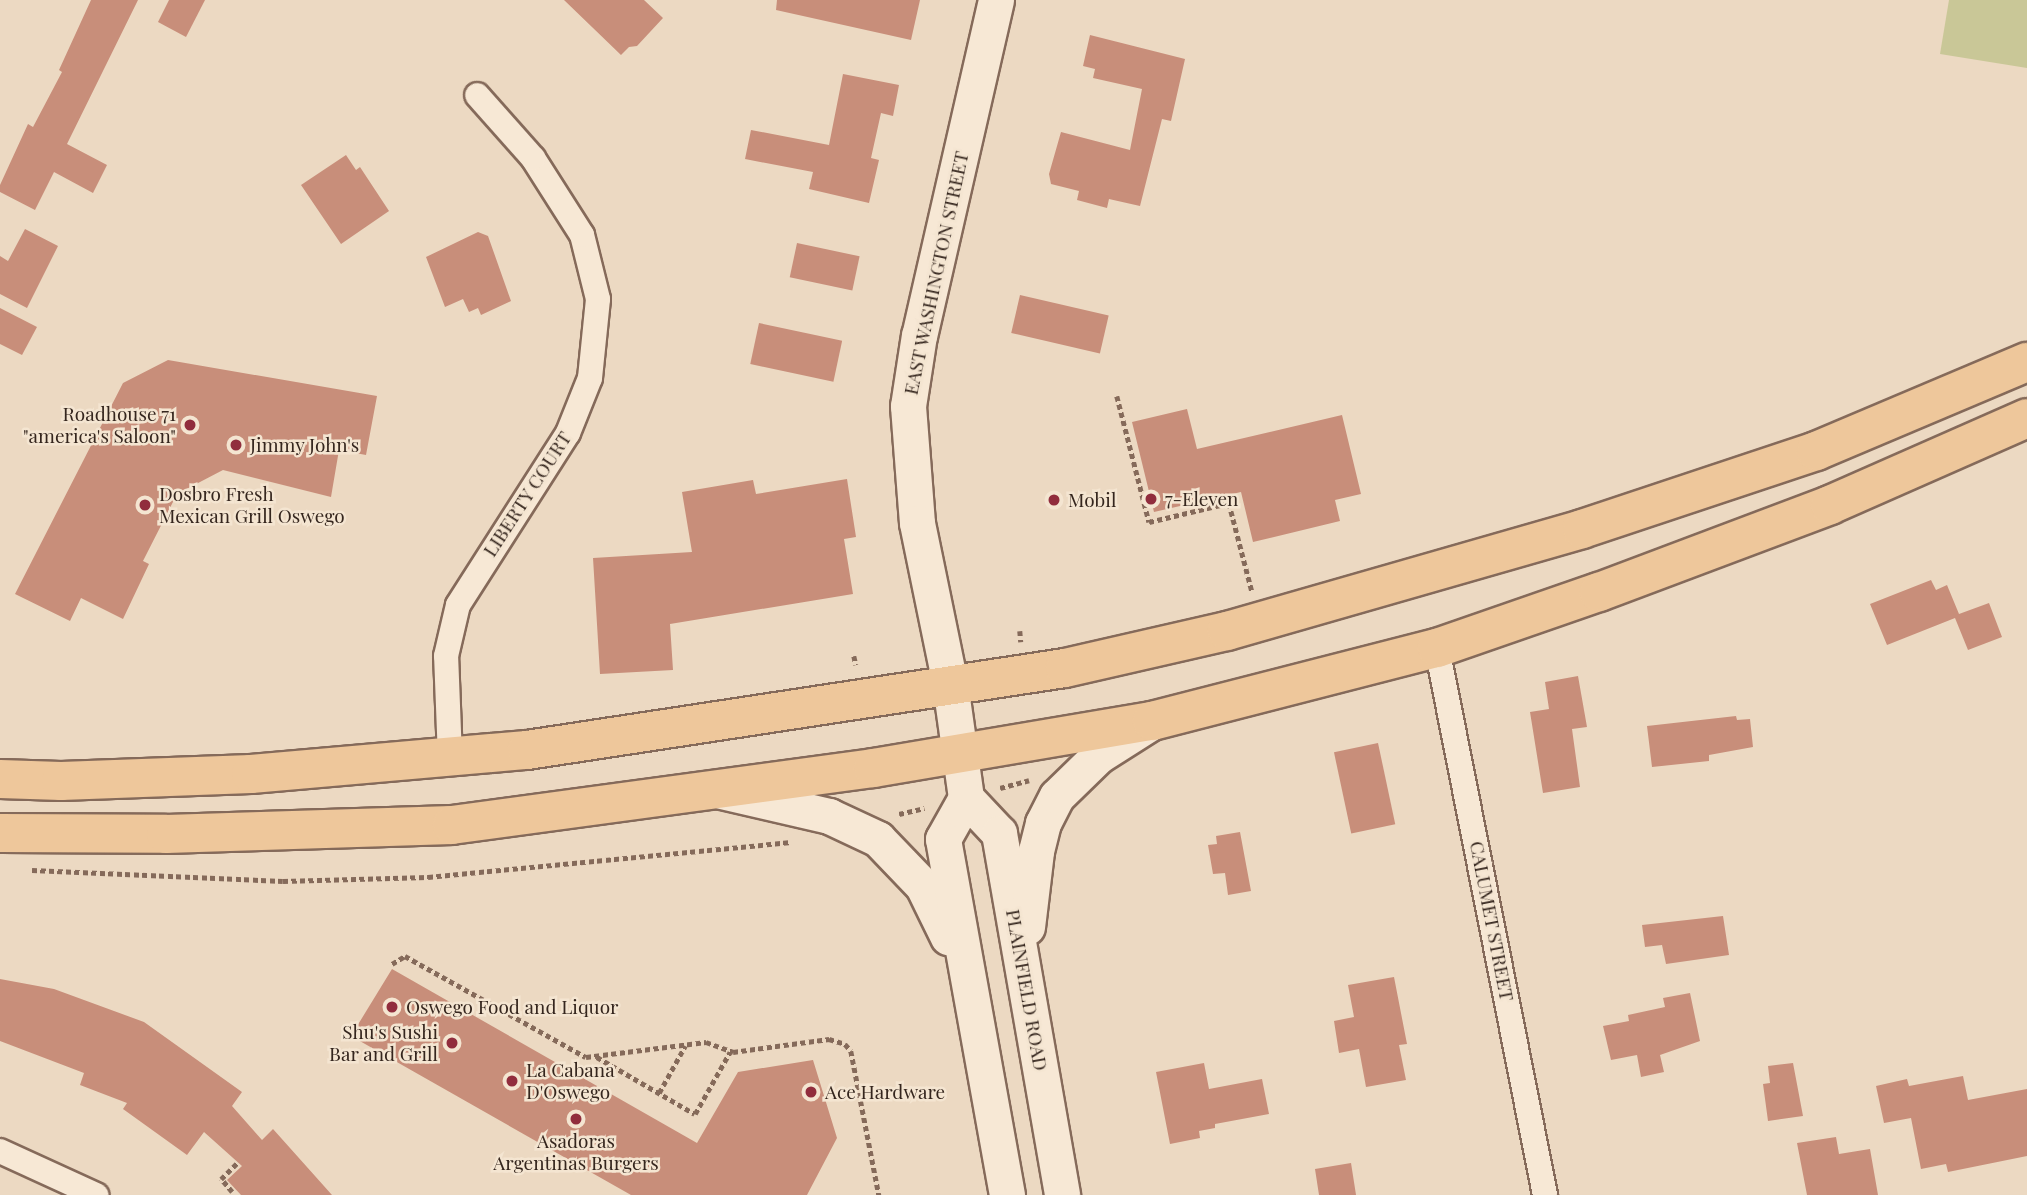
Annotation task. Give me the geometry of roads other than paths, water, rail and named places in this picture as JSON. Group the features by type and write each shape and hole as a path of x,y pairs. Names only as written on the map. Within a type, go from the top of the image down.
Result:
{"main road":[{"name":"EAST WASHINGTON STREET","path":"960,755 950,684 917,523 908,406 919,335 996,0"},
{"path":"0,779 61,781 251,775 527,750 1065,668 1227,631 1545,541 1816,451 2027,362"},
{"path":"0,833 166,835 452,825 960,755 1152,721 1437,648 1830,505 2027,418"},
{"path":"1023,965 1036,851 1043,822 1057,796 1098,757 1152,721"},
{"path":"960,755 966,798 943,839 1007,1195"},
{"path":"714,789 829,816 878,839 923,886 966,974"},
{"name":"PLAINFIELD ROAD","path":"966,798 999,833 1062,1195"}],"street":[{"name":"LIBERTY COURT","path":"450,758 446,656 458,605 568,433 590,378 598,299 582,235 533,158 477,95"},
{"name":"CALUMET STREET","path":"1437,648 1545,1195"},
{"path":"0,1151 68,1188 96,1195"}],"place":[{"name":"Roadhouse 71 \"america's Saloon\"","path":"190,425"},
{"name":"Jimmy John's","path":"236,445"},
{"name":"7-Eleven","path":"1151,499"},
{"name":"Mobil","path":"1054,500"},
{"name":"Dosbro Fresh Mexican Grill Oswego","path":"145,505"},
{"name":"Oswego Food and Liquor","path":"392,1007"},
{"name":"Shu's Sushi Bar and Grill","path":"452,1043"},
{"name":"La Cabana D'Oswego","path":"512,1081"},
{"name":"Ace Hardware","path":"811,1092"},
{"name":"Asadoras Argentinas Burgers","path":"576,1119"}]}
